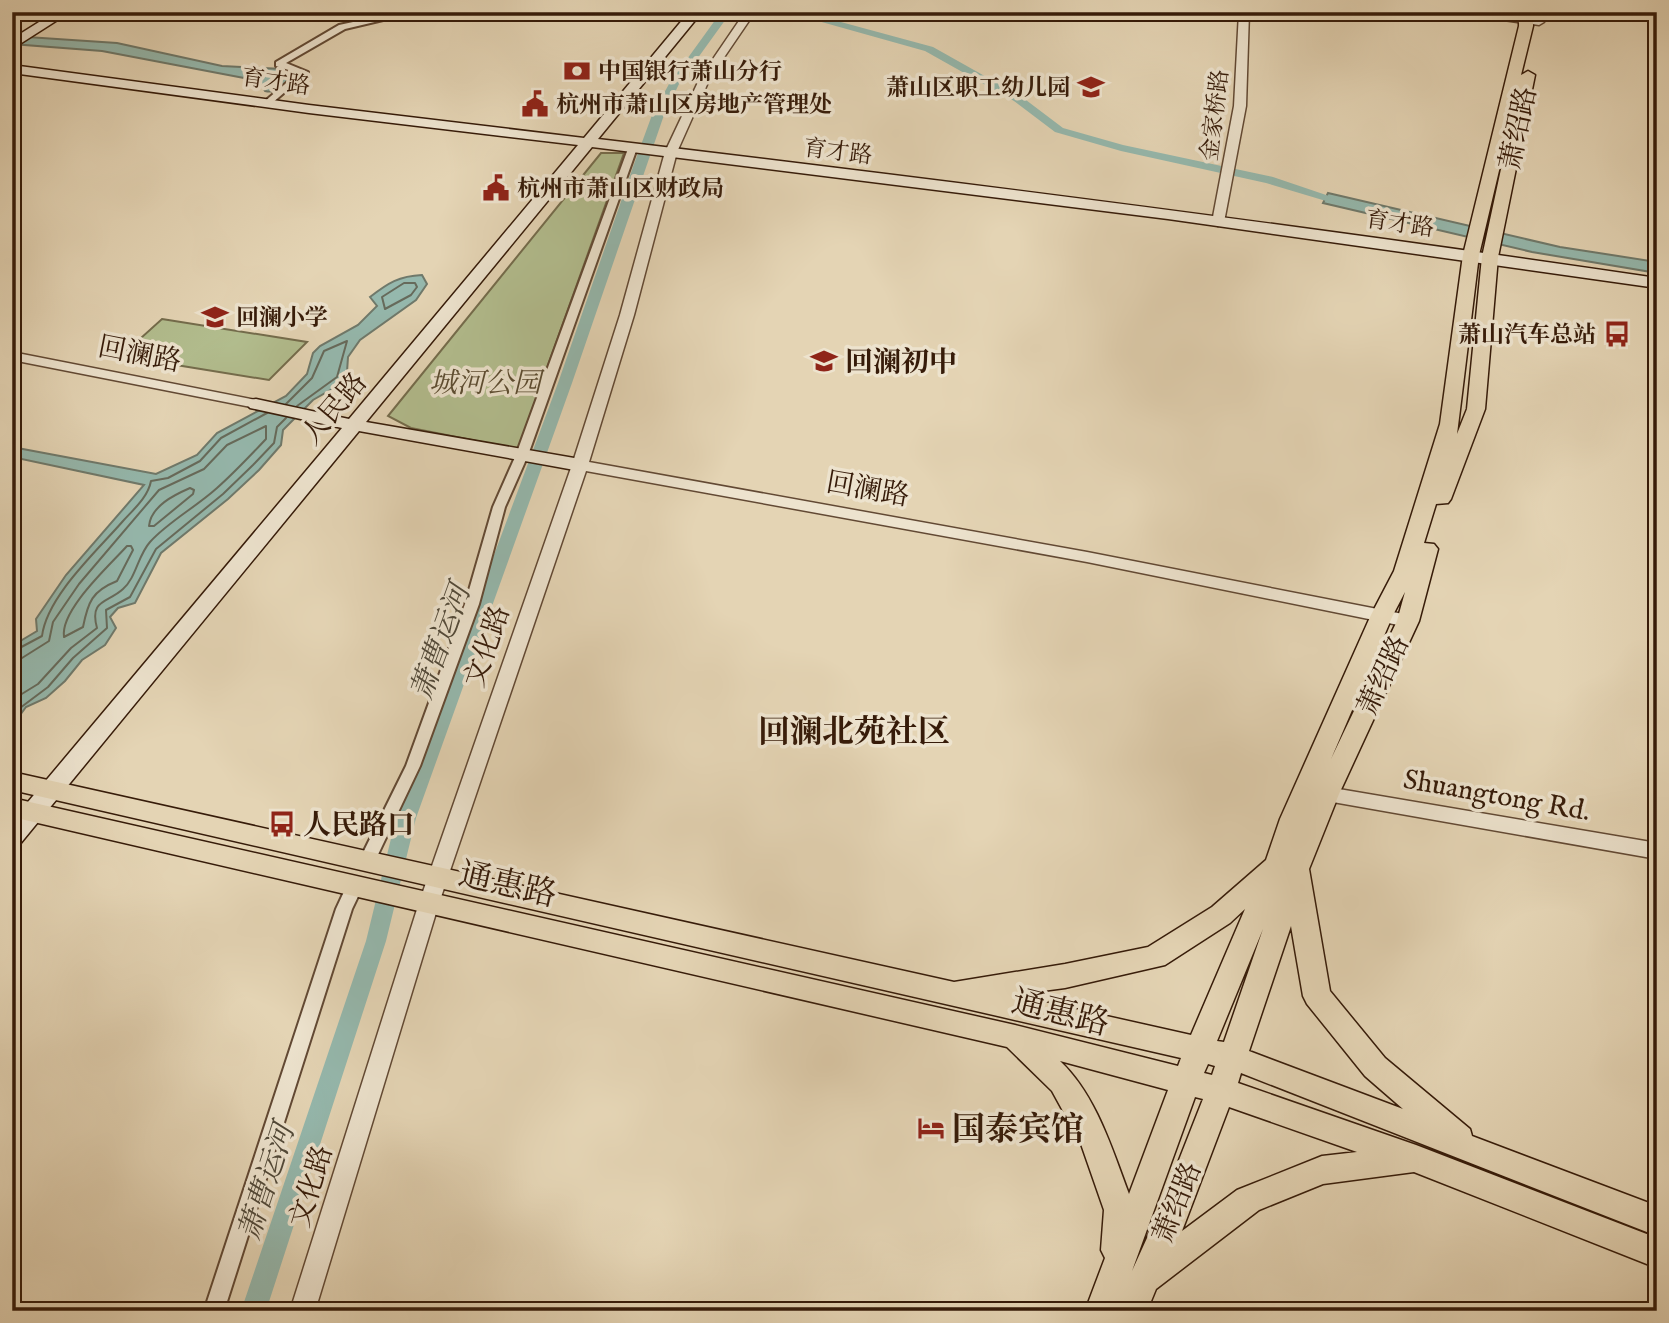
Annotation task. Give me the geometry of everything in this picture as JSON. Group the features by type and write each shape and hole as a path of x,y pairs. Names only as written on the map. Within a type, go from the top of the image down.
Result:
{"main road":[{"path":"12,45 64,12"},
{"name":"人民路","path":"12,838 23,809 51,789 696,12"},
{"name":"萧绍路","path":"1130,1311 1130,1275 1171,1220 1233,1057 1288,863 1326,794 1408,621 1438,506 1476,409 1484,242 1533,17"},
{"name":"育才路","path":"12,69 1218,222 1484,242 1657,283"},
{"path":"1130,1275 1186,1081 1288,863 1293,818 1382,615 1405,571 1450,424 1484,242"},
{"name":"回澜路","path":"257,404 353,425 580,465"},
{"path":"12,781 374,863 434,890"},
{"path":"23,809 361,887 434,890 948,992 1233,1057 1657,1221"},
{"path":"948,992 1065,976 1154,957 1221,915 1288,863"},
{"path":"1288,863 1306,934 1317,996 1375,1067 1473,1150"},
{"name":"通惠路","path":"434,890 1220,1090 1416,1159 1657,1253"},
{"path":"1015,1037 1062,1082 1094,1139 1119,1210 1130,1275"},
{"path":"1101,1311 1130,1275 1248,1200 1322,1170 1416,1159"}],"street":[{"path":"268,102 304,72 279,64 342,27 413,12"},
{"name":"文化路","path":"302,1311 434,890 580,465 627,315 671,152 705,78 750,12"},
{"name":"金家桥路","path":"1218,222 1240,106 1244,12"},
{"path":"1453,12 1533,17"},
{"path":"374,863 413,766 472,604 499,507 524,455 632,148"},
{"name":"回澜路","path":"12,356 257,404"},
{"name":"回澜路","path":"580,465 1087,557 1408,621"},
{"name":"Shuangtong Rd.","path":"1326,794 1657,851"},
{"path":"214,1311 344,909 361,887"}],"green space":[{"name":"城河公园","path":"601,153 624,153 518,449 411,428 388,416"},
{"path":"162,319 307,342 269,380 121,356"}],"water":[{"path":"12,36 117,43 222,66 282,69 292,75 281,88 265,91 260,82 244,78 102,51 12,44"},
{"path":"1328,193 1560,247 1657,262 1657,273 1532,252 1323,203"},
{"path":"422,275 427,284 416,300 360,340 348,357 347,372 339,385 313,400 283,430 281,445 259,470 161,553 135,603 118,608 110,617 116,628 105,645 82,660 65,681 46,698 26,707 12,726 12,646 37,631 36,619 66,575 144,485 12,457 12,447 156,474 197,455 217,433 286,396 307,374 313,353 320,346 358,325 377,306 370,297 394,281"}],"waterway":[{"name":"萧曹运河","path":"253,1311 376,941 406,818 565,383 640,164 658,115 674,84 726,12"},
{"path":"791,12 929,49 1018,99 1059,130 1121,148 1269,180 1326,197"}],"place":[{"name":"中国银行萧山分行","path":"577,71"},
{"name":"萧山区职工幼儿园","path":"1091,87"},
{"name":"杭州市萧山区房地产管理处","path":"535,104"},
{"name":"杭州市萧山区财政局","path":"496,188"},
{"name":"回澜小学","path":"215,317"},
{"name":"萧山汽车总站","path":"1617,334"},
{"name":"回澜初中","path":"824,361"},
{"name":"人民路口","path":"282,824"},
{"name":"国泰宾馆","path":"931,1128"}],"district":[{"name":"回澜北苑社区","path":"854,731"}]}
